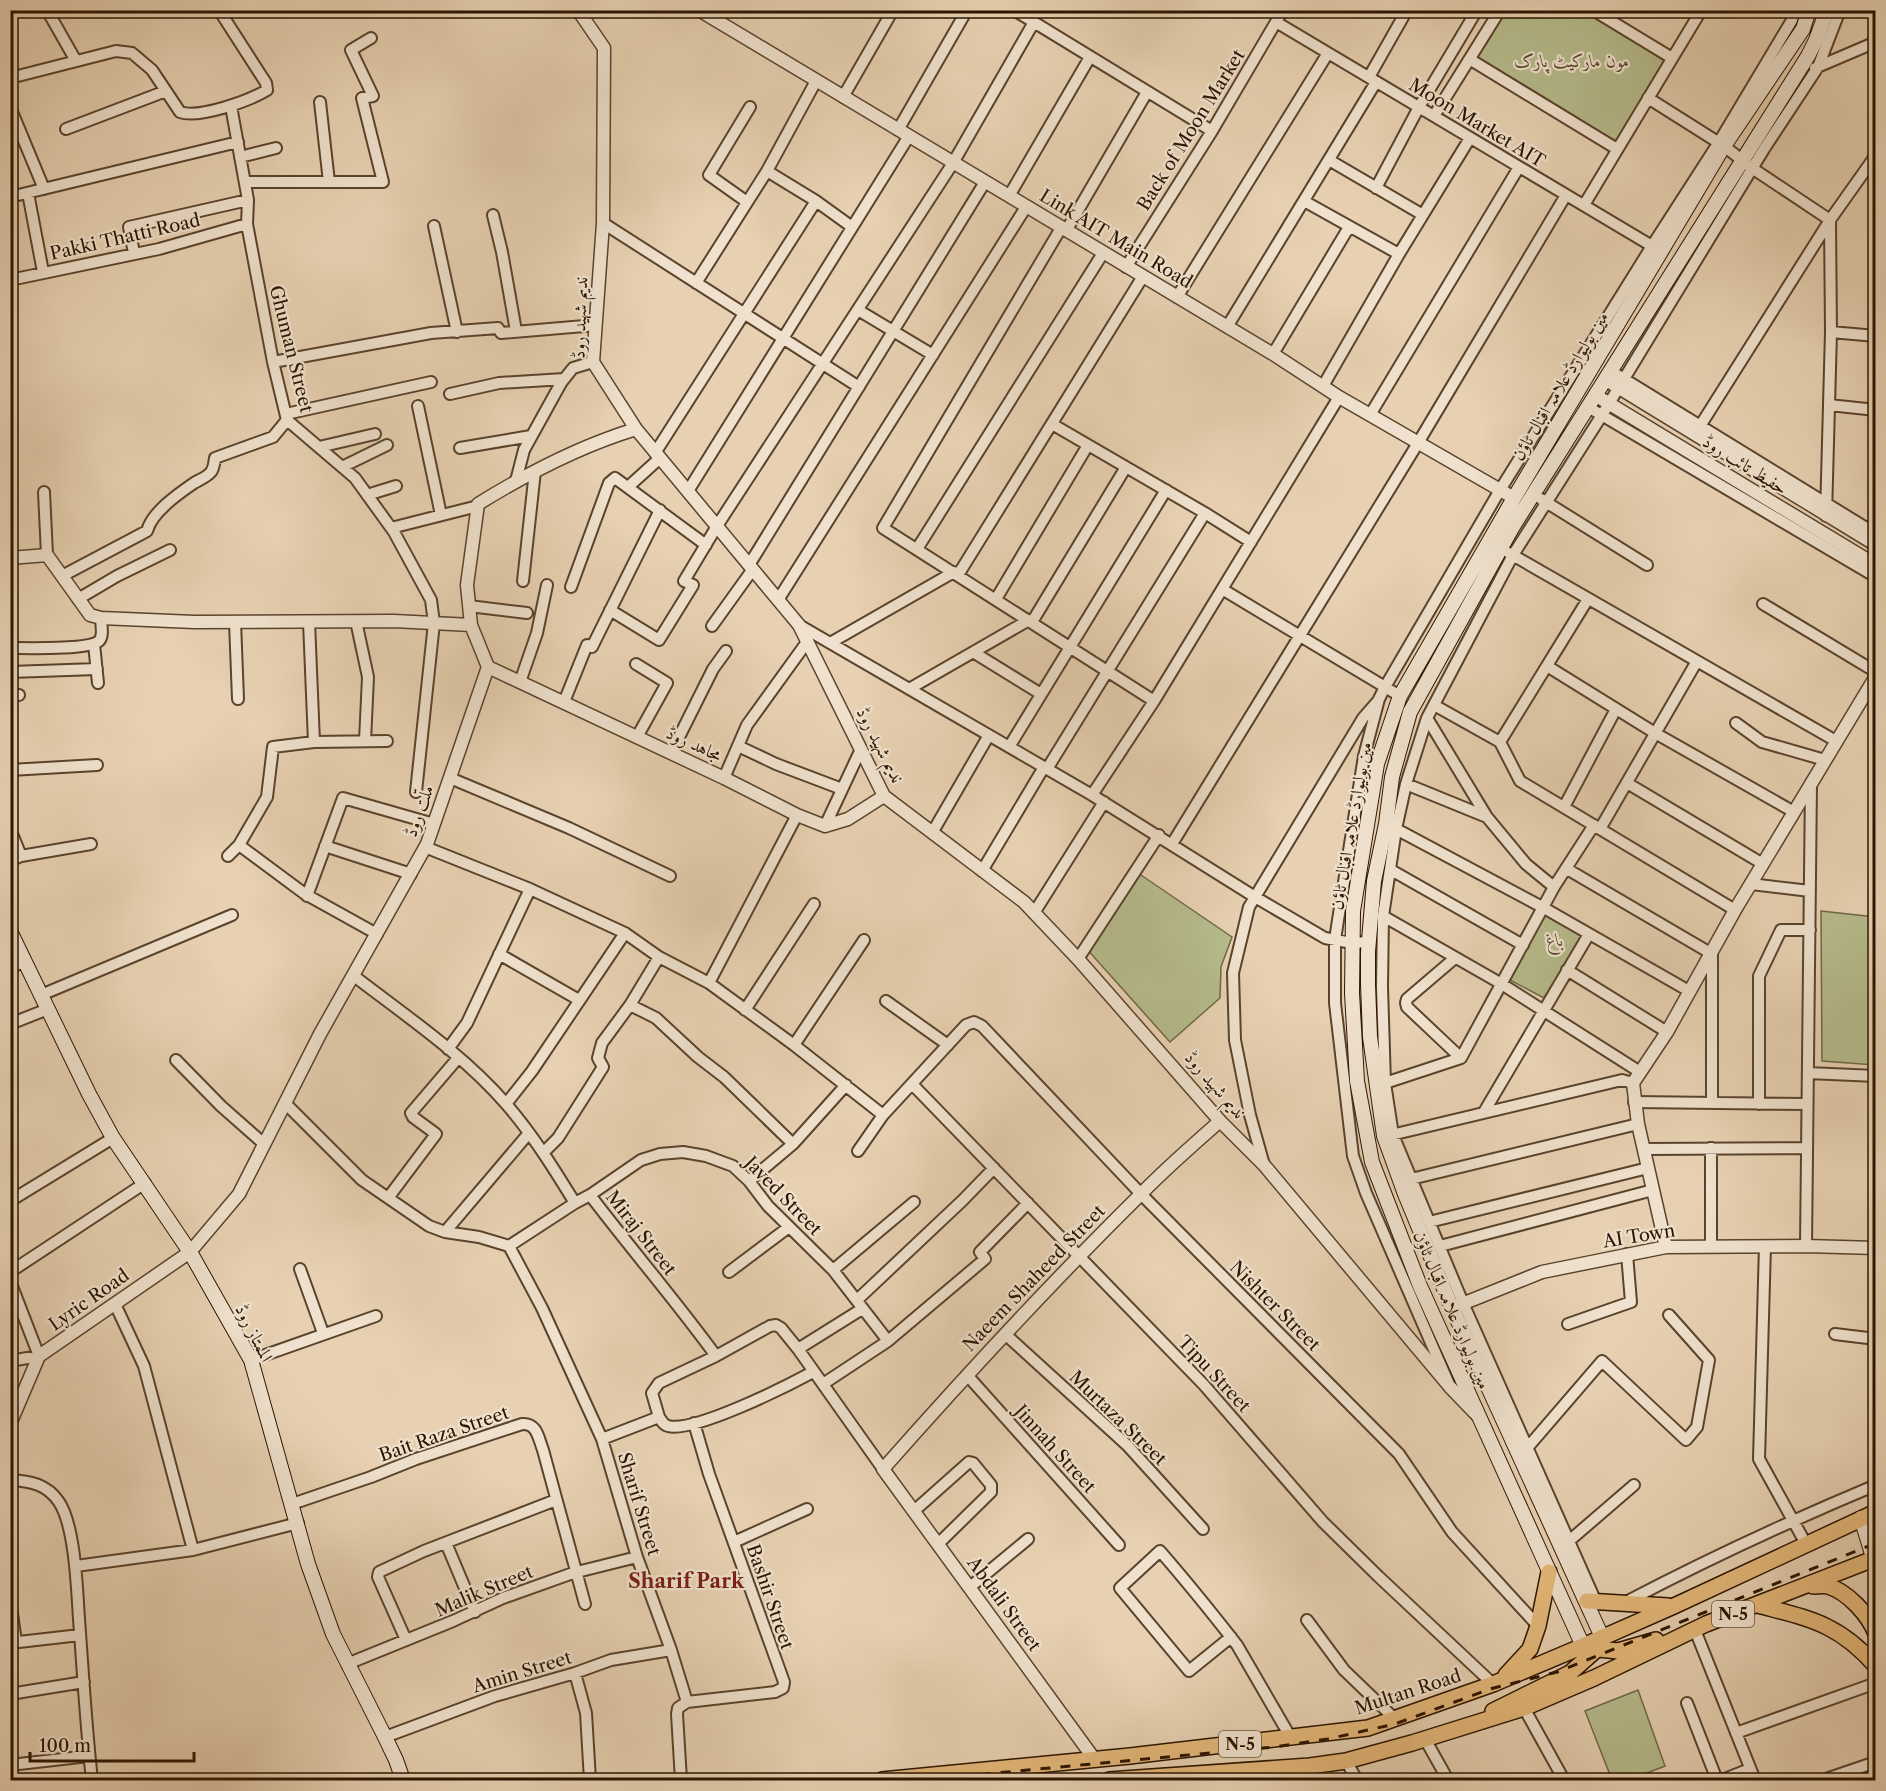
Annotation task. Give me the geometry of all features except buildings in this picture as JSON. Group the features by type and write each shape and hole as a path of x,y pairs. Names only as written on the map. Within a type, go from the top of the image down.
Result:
{"main road":[{"name":"مین بولیوارڈ علامہ اقبال ٹاؤن","path":"1594,1645 1549,1572 1479,1418 1400,1254 1372,1162 1357,1081 1352,993 1353,911 1377,765 1400,696 1657,249 1721,144 1803,29 1809,10"},
{"name":"مین بولیوارڈ علامہ اقبال ٹاؤن","path":"1594,1645 1591,1602 1458,1305 1405,1194 1389,1136 1370,1037 1368,942 1374,881 1386,824 1392,777 1410,712 1500,548 1532,495 1592,401 1615,379 1747,164 1816,40 1827,10"},
{"name":"الممتاز روڈ","path":"10,931 89,1094 114,1138 190,1252 251,1360 308,1564 333,1634 396,1760 402,1780"},
{"name":"Multan Road","path":"882,1780 1095,1760 1368,1728 1594,1645 1875,1512"},
{"path":"1861,1518 1875,1561"},
{"name":"N-5","path":"1109,1780 1135,1780 1346,1761 1425,1739 1524,1708 1594,1678 1700,1627 1875,1561"},
{"path":"1497,1682 1530,1649 1538,1626 1549,1572"},
{"path":"1807,1586 1827,1586 1848,1596 1875,1634"},
{"path":"1591,1602 1674,1606"},
{"path":"1758,1605 1820,1623 1842,1634 1858,1647 1875,1666"},
{"path":"1460,1727 1570,1673 1594,1645 1618,1651 1700,1627"}],"street":[{"path":"47,10 76,61"},
{"path":"10,78 116,51 132,53 152,70 180,112 188,115 231,106 267,90 266,83 219,10"},
{"name":"ندیم شہید روڈ","path":"578,10 604,48 603,223 593,362 636,429 799,625 884,796 1024,902 1078,959 1220,1121 1264,1165 1450,1387 1479,1418"},
{"name":"Link AIT Main Road","path":"699,10 1142,278 1273,354 1339,397 1514,498"},
{"path":"843,97 893,10"},
{"path":"898,130 967,10"},
{"path":"1014,10 1212,131"},
{"name":"Back of Moon Market","path":"1126,267 1212,131 1283,10"},
{"path":"1227,327 1329,160 1407,10"},
{"path":"1376,188 1419,107 1477,10"},
{"path":"1434,116 1471,60 1500,10"},
{"path":"1593,10 1672,58"},
{"path":"1584,205 1699,14 1699,10"},
{"path":"1721,144 1792,20 1794,10"},
{"path":"1747,164 1818,67 1840,10"},
{"path":"610,609 659,640 693,585 684,581 717,526 953,163 1034,22"},
{"name":"Moon Market AIT","path":"1276,22 1657,249"},
{"path":"245,182 383,182 362,98 374,96 351,50 371,38"},
{"path":"1794,77 1875,42"},
{"path":"1177,297 1328,53"},
{"path":"1008,196 1090,57"},
{"path":"1471,60 1617,149"},
{"path":"696,283 767,171 816,81"},
{"path":"66,129 166,91"},
{"path":"1148,92 883,528 1154,701"},
{"path":"1648,98 1721,144 1830,220"},
{"path":"320,102 329,182"},
{"name":"Ghuman Street","path":"231,106 248,200 247,224 273,362 287,417 355,478 391,528 431,600 434,623 416,792"},
{"path":"10,107 44,189"},
{"path":"747,202 709,174 750,107"},
{"path":"688,491 909,136"},
{"path":"1323,386 1399,254 1470,138"},
{"path":"10,197 238,142"},
{"path":"240,157 276,148"},
{"path":"1875,155 1830,220 1698,430 1826,510 1875,534"},
{"path":"1329,160 1423,215"},
{"path":"1370,415 1519,166"},
{"path":"767,171 816,201 852,227"},
{"path":"712,626 751,567 858,387 985,182"},
{"path":"28,193 43,272"},
{"path":"1172,843 1418,443 1566,195"},
{"path":"134,253 129,227 248,200"},
{"path":"628,487 658,455 816,201"},
{"path":"1304,201 1399,254"},
{"path":"778,600 1026,207"},
{"path":"493,215 516,331"},
{"path":"1826,510 1831,332 1830,220"},
{"path":"603,223 858,387"},
{"name":"Pakki Thatti Road","path":"10,280 159,249 247,224"},
{"path":"434,226 457,332"},
{"path":"1273,354 1349,226"},
{"path":"1450,1387 1400,1254 1366,1193 1353,1156 1335,1003 1335,940 1364,756 1379,699 1385,687 1500,490 1657,249"},
{"path":"917,549 1103,253"},
{"path":"830,643 956,574 1142,278"},
{"path":"858,310 933,355"},
{"path":"273,362 431,333 498,328 501,333 596,325"},
{"path":"1831,332 1875,336"},
{"path":"516,481 524,450 564,379 573,368 593,362"},
{"path":"450,394 499,383 564,379"},
{"path":"1591,1602 1569,1542 1528,1447 1458,1305 1440,1246 1411,1179 1389,1136 1382,987 1383,916 1396,829 1406,784 1427,718 1513,555 1602,416 1609,403 1615,379"},
{"name":"حفیظ تائب روڈ","path":"1615,379 1698,430 1768,480 1826,510 1875,545"},
{"path":"62,576 147,531 149,523 163,508 210,473 215,459 273,437 287,417 431,382"},
{"path":"1092,795 1154,701 1339,397"},
{"path":"1592,401 1602,416 1875,577"},
{"name":"حفیظ تائب روڈ","path":"1592,401 1609,403 1875,565"},
{"path":"1829,405 1875,410"},
{"path":"418,406 441,515"},
{"path":"1052,423 1251,542"},
{"path":"488,666 471,625 467,585 478,504 516,481 598,440 636,429"},
{"path":"319,447 375,434"},
{"path":"460,448 531,436"},
{"path":"342,467 387,445"},
{"path":"996,599 1088,445"},
{"path":"909,689 1030,621 1126,466"},
{"path":"523,581 535,471"},
{"path":"571,587 609,483 615,478 706,545"},
{"path":"1759,494 1768,480"},
{"path":"367,495 396,486"},
{"path":"1009,747 1166,490"},
{"path":"44,492 47,555 90,615 101,618 235,622 356,621 471,625"},
{"path":"1532,495 1547,502 1647,565"},
{"path":"391,528 478,506"},
{"path":"564,702 587,645 592,647 660,510"},
{"path":"982,871 1205,513"},
{"path":"1500,548 1836,741"},
{"path":"78,599 117,576 170,550"},
{"path":"10,558 47,555"},
{"path":"520,682 537,633 547,585"},
{"path":"1222,590 1400,696"},
{"path":"1500,742 1588,599"},
{"path":"1666,1247 1638,1124 1633,1083 1667,1032 1735,910 1875,674 1763,604"},
{"path":"469,606 527,613"},
{"path":"10,648 94,644 102,636 101,618"},
{"path":"356,621 368,677 365,741"},
{"path":"235,622 238,699"},
{"path":"309,622 314,742"},
{"path":"799,625 1104,802 1325,938 1352,943 1368,942"},
{"path":"724,778 747,725 807,642"},
{"path":"94,644 98,683"},
{"path":"671,753 713,669 726,651"},
{"path":"973,652 1041,694"},
{"path":"1385,1083 1461,1058 1554,887 1627,783 1697,661"},
{"path":"636,664 667,682 637,737"},
{"name":"مجاہد روڈ","path":"488,666 797,815 825,826"},
{"name":"ملّت روڈ","path":"190,1252 239,1194 320,1034 425,847 488,666"},
{"path":"1546,666 1655,733 1794,812"},
{"path":"10,672 97,669"},
{"path":"1264,1165 1250,1115 1235,1040 1233,973 1249,907 1363,718 1379,699"},
{"path":"1434,705 1500,742 1520,781 1735,910"},
{"path":"1564,807 1616,709"},
{"path":"1427,718 1487,818 1526,864 1554,887"},
{"path":"1736,723 1762,742 1825,760"},
{"path":"933,833 989,735"},
{"path":"228,856 239,845 267,797 273,747 314,742 387,741"},
{"path":"738,746 776,764 842,789"},
{"path":"825,826 861,749"},
{"path":"10,770 97,765"},
{"path":"450,778 569,828 670,876"},
{"path":"1627,783 1763,864"},
{"path":"1806,1246 1811,783"},
{"path":"1406,784 1487,818"},
{"path":"825,826 848,819 884,796"},
{"path":"307,896 343,798 434,824"},
{"path":"1034,913 1104,802"},
{"path":"709,983 797,815"},
{"path":"10,829 16,858 91,844"},
{"path":"1396,829 1544,908 1689,991"},
{"path":"1078,959 1159,835"},
{"path":"239,845 307,896 377,934"},
{"path":"325,846 411,874"},
{"path":"425,847 530,889 625,933 659,957 709,983 794,1045 883,1115"},
{"path":"1567,869 1712,954"},
{"path":"1391,870 1522,945"},
{"path":"1751,884 1810,891"},
{"path":"448,1049 467,1023 530,889"},
{"path":"744,1010 814,904"},
{"path":"41,995 232,915"},
{"path":"1383,916 1500,983 1640,1071"},
{"path":"1759,1104 1759,976 1781,930 1810,930"},
{"path":"506,1104 532,1071 625,933"},
{"path":"1484,1112 1588,934"},
{"path":"794,1045 864,940"},
{"path":"499,954 579,1000"},
{"path":"1712,954 1712,1102"},
{"path":"543,1153 558,1138 603,1067 598,1058 602,1043 630,1005 659,957"},
{"path":"1455,958 1407,999 1406,1003 1407,1007 1461,1058"},
{"path":"10,967 26,962"},
{"path":"1567,970 1667,1032"},
{"path":"354,976 448,1049 506,1104 543,1153 575,1203"},
{"path":"858,1151 883,1115 948,1045 886,1001"},
{"path":"630,1005 656,1018 698,1058 724,1077 793,1144"},
{"path":"10,1024 48,1009"},
{"name":"Nishter Street","path":"948,1045 966,1024 974,1022 982,1026 1141,1194 1399,1455 1452,1532 1538,1626"},
{"path":"388,1198 436,1134 411,1113 458,1058"},
{"path":"176,1060 224,1110 264,1144"},
{"path":"1808,1073 1875,1076"},
{"path":"1389,1136 1622,1080 1633,1083"},
{"name":"Tipu Street","path":"912,1084 1204,1385 1323,1522 1379,1577 1497,1682"},
{"path":"749,1180 793,1144 846,1085"},
{"path":"285,1102 362,1180 429,1226 445,1233 479,1237 509,1246"},
{"path":"1634,1102 1808,1104"},
{"name":"Naeem Shaheed Street","path":"884,1469 967,1375 1079,1256 1141,1194 1220,1121"},
{"path":"1411,1179 1638,1124"},
{"path":"445,1233 529,1133"},
{"path":"10,1201 114,1138"},
{"path":"1711,1247 1712,1148"},
{"path":"1644,1149 1807,1148"},
{"name":"Javed Street","path":"590,1195 640,1160 660,1154 682,1152 706,1156 732,1166 749,1180 768,1206 833,1270 888,1341"},
{"path":"798,1349 860,1304 994,1168"},
{"path":"1429,1222 1648,1168"},
{"path":"10,1272 145,1183"},
{"path":"1440,1246 1653,1190"},
{"name":"Miraj Street","path":"509,1246 590,1195 636,1256 689,1318 716,1356"},
{"path":"833,1270 914,1202"},
{"path":"823,1384 888,1341 986,1259 980,1252 1028,1203"},
{"path":"729,1272 789,1227"},
{"name":"Sharif Street","path":"509,1246 542,1308 602,1439 637,1557 671,1650 687,1702"},
{"path":"1765,1246 1758,1450 1763,1470 1806,1544"},
{"name":"AI Town","path":"1458,1305 1542,1272 1666,1247 1875,1248"},
{"name":"Lyric Road","path":"39,1356 190,1252"},
{"path":"1568,1324 1630,1302 1627,1254"},
{"path":"300,1269 323,1333"},
{"path":"10,1281 39,1356 10,1424"},
{"path":"115,1304 144,1366 193,1550"},
{"path":"251,1360 376,1316"},
{"path":"1528,1447 1602,1361 1686,1440 1697,1427 1709,1360 1670,1316"},
{"path":"813,1372 774,1393 694,1423 670,1427 664,1425 659,1417 652,1393 659,1383 776,1325 798,1349 884,1469"},
{"name":"Murtaza Street","path":"1005,1334 1127,1446 1203,1529"},
{"path":"1835,1334 1875,1339"},
{"path":"10,1361 39,1356"},
{"name":"Jinnah Street","path":"967,1375 1119,1545"},
{"path":"602,1439 659,1417"},
{"name":"Bashir Street","path":"687,1702 775,1692 783,1688 784,1682 694,1423"},
{"name":"Bait Raza Street","path":"292,1504 371,1478 416,1459 522,1424 530,1424 534,1426 543,1450 585,1604"},
{"path":"914,1511 969,1462 973,1463 991,1485 991,1492 938,1544"},
{"name":"Abdali Street","path":"884,1469 1095,1760"},
{"path":"10,1480 29,1481 42,1486 59,1503 65,1517 75,1566 92,1780"},
{"path":"1569,1542 1634,1485"},
{"path":"1623,1604 1708,1559 1875,1485"},
{"path":"406,1640 377,1574 415,1555 556,1500"},
{"path":"734,1542 807,1509"},
{"path":"75,1566 193,1550 297,1523"},
{"path":"970,1587 1028,1539"},
{"path":"446,1543 475,1612"},
{"path":"1231,1638 1189,1671 1120,1588 1160,1551 1231,1638 1291,1738"},
{"name":"Malik Street","path":"347,1664 475,1612 503,1598 576,1572 637,1557"},
{"path":"10,1599 13,1642 80,1635"},
{"path":"1307,1620 1344,1670 1395,1719"},
{"path":"1700,1627 1736,1733 1755,1780"},
{"name":"Amin Street","path":"385,1737 495,1696 611,1660 671,1650"},
{"path":"575,1673 586,1713 590,1780"},
{"path":"10,1694 84,1682"},
{"path":"1736,1733 1875,1683"},
{"path":"681,1780 676,1713 678,1708 687,1702"},
{"path":"1687,1703 1717,1780"},
{"path":"1524,1708 1564,1780"},
{"path":"1425,1739 1448,1780"},
{"path":"10,1765 89,1756"},
{"path":"1346,1761 1357,1780"},
{"path":"1823,1780 1875,1762"},
{"path":"1722,1780 1750,1769"}],"green space":[{"name":"مون مارکیٹ پارک","path":"1583,10 1665,61 1615,144 1476,60 1506,11"},
{"path":"1138,873 1232,937 1221,967 1220,998 1170,1042 1085,947"},
{"name":"باغ","path":"1548,911 1585,932 1544,998 1508,979"},
{"path":"1821,911 1875,917 1875,1065 1822,1061"},
{"path":"1638,1690 1665,1766 1629,1780 1612,1780 1585,1711"}],"railway":[{"path":"921,1780 1274,1747 1328,1739 1395,1724 1490,1689 1557,1672 1876,1543"}],"district":[{"name":"Sharif Park","path":"686,1581"}]}
